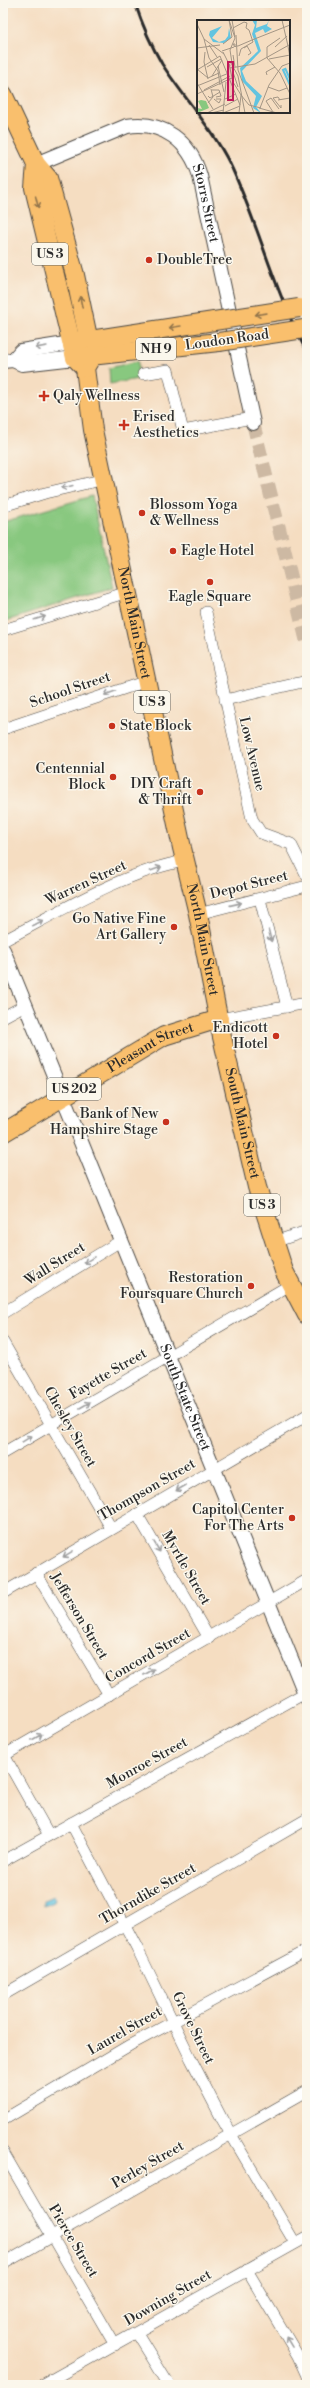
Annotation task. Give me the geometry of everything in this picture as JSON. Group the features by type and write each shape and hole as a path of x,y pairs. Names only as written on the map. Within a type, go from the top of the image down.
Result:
{"main road":[{"name":"North Main Street","path":"3,94 8,115 36,164 34,188 83,353 93,430 105,479 219,1019"},
{"name":"Loudon Road","path":"83,353 214,321 303,308"},
{"name":"Loudon Road","path":"83,353 219,342 305,329"},
{"name":"Pleasant Street","path":"3,1133 164,1036 219,1019"},
{"name":"South Main Street","path":"219,1019 257,1187 274,1242 290,1285 307,1315"}],"street":[{"name":"Storrs Street","path":"36,164 127,126 138,124 148,125 169,132 185,146 192,155 200,176 252,420"},
{"path":"8,360 22,351 83,353"},
{"path":"143,374 168,370 183,431 252,420"},
{"path":"3,506 45,493 105,479"},
{"path":"3,630 128,592"},
{"name":"Low Avenue","path":"206,612 252,819 261,833 291,844 307,876"},
{"path":"225,700 307,680"},
{"name":"School Street","path":"3,729 147,681"},
{"name":"Warren Street","path":"3,940 127,879 171,863 185,861"},
{"name":"Depot Street","path":"198,914 307,886"},
{"path":"260,899 287,1007"},
{"name":"South State Street","path":"3,950 25,1006 64,1096 306,1695"},
{"path":"219,1019 307,1003"},
{"path":"3,1017 25,1006"},
{"path":"274,1242 307,1231"},
{"name":"Wall Street","path":"3,1313 122,1240"},
{"name":"Fayette Street","path":"3,1453 290,1285"},
{"name":"Chesley Street","path":"3,1342 111,1528"},
{"name":"Thompson Street","path":"3,1592 307,1415"},
{"name":"Myrtle Street","path":"137,1514 209,1638"},
{"name":"Jefferson Street","path":"36,1573 109,1695"},
{"name":"Concord Street","path":"4,1756 307,1580"},
{"name":"Monroe Street","path":"3,1861 306,1695"},
{"path":"4,1756 49,1835"},
{"name":"Thorndike Street","path":"3,1995 307,1819"},
{"name":"Grove Street","path":"71,1823 191,2059 232,2134 296,2243"},
{"name":"Laurel Street","path":"3,2120 173,2021 307,1950"},
{"name":"Perley Street","path":"3,2264 307,2091"},
{"name":"Pierce Street","path":"3,2152 115,2345"},
{"name":"Downing Street","path":"42,2385 307,2237"},
{"path":"247,2270 298,2356 307,2376"},
{"path":"137,2333 169,2385"}],"green space":[{"path":"138,361 138,379 110,384 109,368"},
{"path":"92,496 112,587 3,622 3,522"}],"water":[{"path":"53,1896 55,1898 54,1902 44,1906 44,1900"}],"tunnel":[{"path":"253,423 307,642"}],"railway":[{"path":"135,3 147,34 162,64 215,138 230,164 250,211 285,306 307,352"}],"place":[{"name":"DoubleTree","path":"149,260"},
{"name":"Qaly Wellness","path":"44,396"},
{"name":"Erised Aesthetics","path":"124,425"},
{"name":"Blossom Yoga & Wellness","path":"142,513"},
{"name":"Eagle Hotel","path":"173,551"},
{"name":"Eagle Square","path":"210,582"},
{"name":"State Block","path":"112,726"},
{"name":"Centennial Block","path":"113,777"},
{"name":"DIY Craft & Thrift","path":"200,792"},
{"name":"Go Native Fine Art Gallery","path":"174,927"},
{"name":"Endicott Hotel","path":"276,1036"},
{"name":"Bank of New Hampshire Stage","path":"166,1122"},
{"name":"Restoration Foursquare Church","path":"251,1286"},
{"name":"Capitol Center For The Arts","path":"292,1518"}]}
